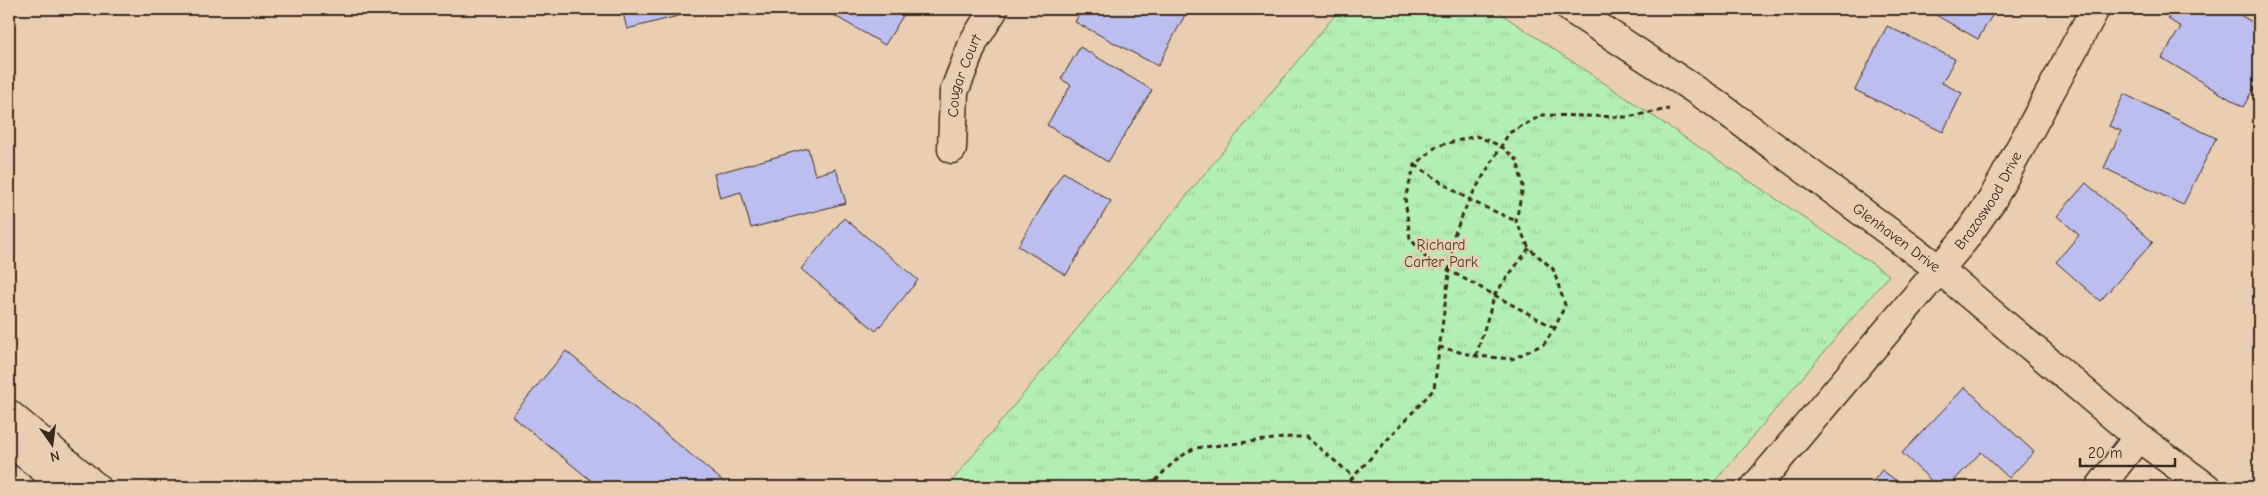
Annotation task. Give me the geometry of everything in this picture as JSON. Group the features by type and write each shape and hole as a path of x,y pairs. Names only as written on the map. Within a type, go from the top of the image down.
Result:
{"main road":[{"name":"Cougar Court","path":"952,149 954,92 974,41 994,9"},
{"name":"Glenhaven Drive","path":"1570,9 1714,102 1938,270 2138,437 2206,487"},
{"name":"Brazoswood Drive","path":"1755,487 1964,240 1992,200 2095,9"},
{"path":"9,414 96,487"},
{"path":"2100,487 2138,437"},
{"path":"9,441 51,475 73,487"}],"path":[{"path":"1344,487 1352,476 1434,389 1454,235 1469,200 1509,133 1542,115 1627,117 1714,102"},
{"path":"1439,347 1476,356 1512,358 1544,344 1555,328 1566,305 1553,269 1529,248 1516,220 1523,186 1517,160 1501,146 1476,136 1437,146 1415,165 1405,198 1410,238 1426,258 1555,328"},
{"path":"1415,165 1469,200 1516,220"},
{"path":"1476,356 1495,294 1529,248"},
{"path":"1153,487 1151,486 1171,464 1195,448 1292,437 1306,437 1352,476"}],"green space":[{"name":"Richard Carter Park","path":"1340,9 1494,9 1889,275 1710,487 947,487"}],"building":[{"path":"526,9 563,9 562,15"},
{"path":"622,9 689,9 690,13 627,29"},
{"path":"823,9 907,9 885,45"},
{"path":"1082,9 1188,9 1158,66 1075,22"},
{"path":"1764,9 1781,9 1777,16"},
{"path":"1925,9 1996,9 1978,39"},
{"path":"2175,9 2230,9 2259,26 2259,79 2243,107 2162,58 2181,27 2168,19"},
{"path":"1887,26 1955,59 1942,83 1962,93 1943,132 1855,90"},
{"path":"1080,47 1152,90 1108,162 1047,125 1071,85 1061,79"},
{"path":"2124,94 2216,138 2183,205 2104,168 2121,131 2109,126"},
{"path":"808,148 815,175 836,169 846,203 751,228 741,192 720,198 714,174"},
{"path":"1063,172 1111,201 1066,275 1018,246"},
{"path":"2086,183 2153,242 2100,301 2056,262 2079,235 2057,216"},
{"path":"844,218 918,280 876,331 801,269"},
{"path":"566,351 730,487 599,487 512,416"},
{"path":"1965,387 2034,452 2009,478 1981,452 1948,487 1938,487 1902,453"},
{"path":"1882,470 1905,487 1869,487"}]}
